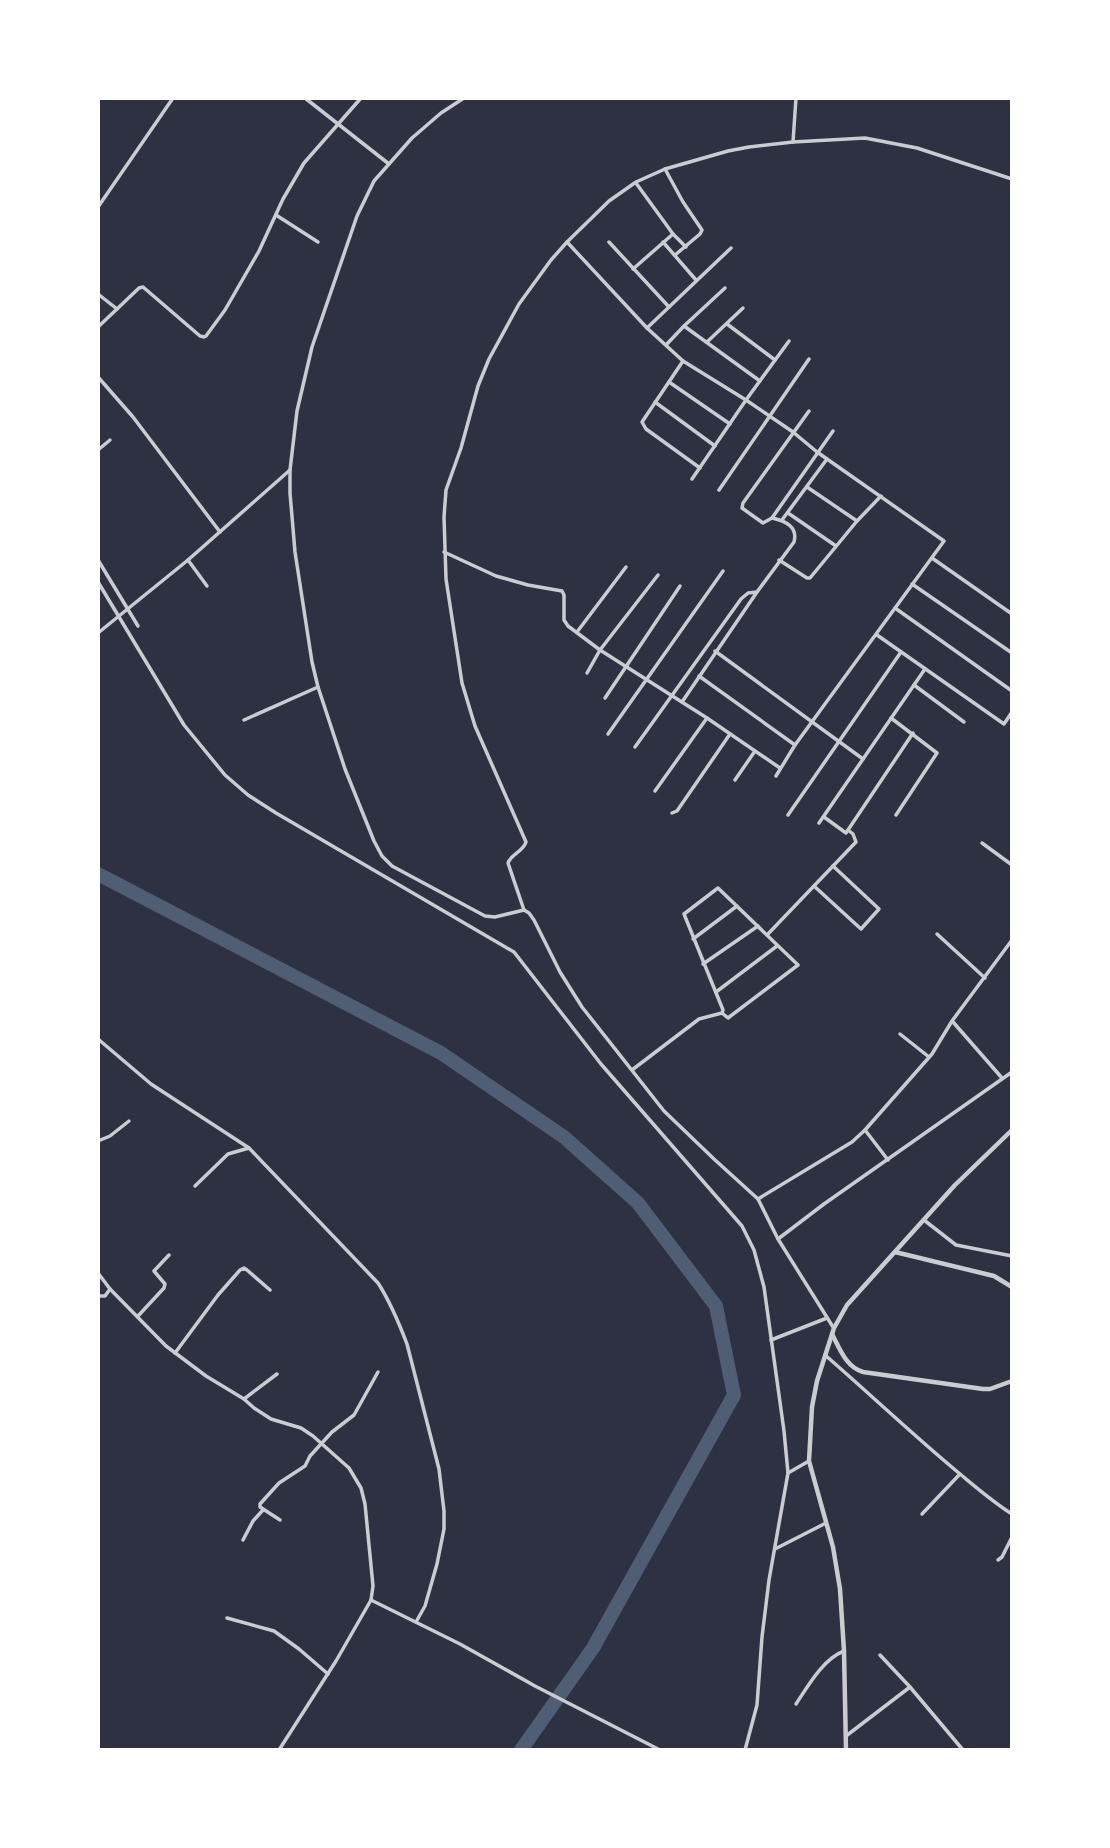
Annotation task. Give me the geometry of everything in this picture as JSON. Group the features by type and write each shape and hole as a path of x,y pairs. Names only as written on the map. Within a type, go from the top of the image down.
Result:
{"street":[{"path":"98,207 173,98"},
{"path":"305,98 389,164"},
{"path":"98,327 139,288 144,288 204,337 225,310 304,163 361,98"},
{"path":"464,98 441,113 412,138 374,181 357,216 312,347 297,411 290,493 295,552 318,687 345,769 382,856 398,869 481,915 492,917 524,909"},
{"path":"793,142 796,98"},
{"path":"834,1328 779,1239 758,1199 664,1111 582,1007 560,972 534,920 524,909 508,863 526,842 468,707 462,683 449,608 444,552 446,490 478,386 507,324 535,282 567,242 609,201 636,182 665,169 728,151 793,142 864,138 917,148 1012,178"},
{"path":"665,169 702,230 675,255"},
{"path":"636,182 673,234 686,247"},
{"path":"276,215 318,242"},
{"path":"633,269 673,234"},
{"path":"567,242 647,328 683,360 793,432 817,452 944,541 795,745 776,776"},
{"path":"609,242 669,307"},
{"path":"663,242 696,280"},
{"path":"647,328 731,248"},
{"path":"666,345 725,288"},
{"path":"98,294 117,309"},
{"path":"707,342 743,308"},
{"path":"727,324 775,360"},
{"path":"684,326 760,381"},
{"path":"692,480 789,341"},
{"path":"719,490 809,359"},
{"path":"683,360 642,422 643,426 700,468"},
{"path":"98,377 140,426 220,532"},
{"path":"669,382 730,424"},
{"path":"655,402 715,446"},
{"path":"809,411 743,503 742,508 745,511 764,523 772,518 833,430"},
{"path":"98,450 110,440"},
{"path":"782,520 827,459"},
{"path":"98,633 188,560 290,471"},
{"path":"807,487 857,521"},
{"path":"779,560 810,578 881,496"},
{"path":"788,513 836,546"},
{"path":"682,702 715,651 794,542 794,528 782,520 772,518"},
{"path":"444,552 496,576 562,591 564,620 568,626 646,681 707,718 780,768"},
{"path":"932,558 1012,614"},
{"path":"98,560 138,626"},
{"path":"188,560 207,586"},
{"path":"577,633 626,567"},
{"path":"608,734 723,571"},
{"path":"587,673 600,650 658,575"},
{"path":"98,582 184,725 225,775 248,795 276,813 510,949 601,1064 742,1226 754,1250 762,1277 788,1473 763,1626 757,1705 746,1750"},
{"path":"912,584 1012,653"},
{"path":"605,698 680,586"},
{"path":"635,747 745,595 757,592"},
{"path":"895,608 1012,691"},
{"path":"876,635 1004,724 1012,712"},
{"path":"715,651 863,759"},
{"path":"788,815 901,652"},
{"path":"819,823 925,669"},
{"path":"698,676 795,745"},
{"path":"914,685 964,722"},
{"path":"244,720 318,687"},
{"path":"655,791 707,718"},
{"path":"891,718 937,753 896,815"},
{"path":"824,817 846,833 913,733"},
{"path":"672,813 677,811 730,734"},
{"path":"734,780 755,751"},
{"path":"767,935 856,842 848,830"},
{"path":"982,843 1012,865"},
{"path":"814,886 861,929 879,909 833,866"},
{"path":"718,888 767,935 798,965 728,1018 722,1013 684,914 718,888"},
{"path":"693,939 737,906"},
{"path":"703,964 758,926"},
{"path":"937,934 985,978"},
{"path":"758,1199 852,1142 865,1130 929,1057 1012,940"},
{"path":"716,992 777,946"},
{"path":"632,1070 699,1019 722,1013"},
{"path":"952,1021 1002,1078"},
{"path":"900,1034 929,1057"},
{"path":"98,1039 151,1084 249,1148 378,1283 386,1296 401,1326 439,1469 444,1511 444,1529 437,1564 425,1606 415,1622"},
{"path":"779,1239 1012,1072"},
{"path":"98,1141 110,1136 130,1121"},
{"path":"865,1130 888,1160"},
{"path":"846,1750 840,1589 835,1556 809,1461 812,1407 817,1381 834,1328 847,1305 955,1185 1012,1130"},
{"path":"195,1186 228,1154 249,1148"},
{"path":"924,1220 956,1245 1012,1256"},
{"path":"894,1251 994,1276 1012,1287"},
{"path":"138,1316 164,1288 165,1284 154,1271 169,1255"},
{"path":"175,1353 240,1270 244,1268 270,1290"},
{"path":"98,1273 157,1338 175,1353 271,1419 301,1428 322,1443 349,1468 361,1488 373,1586 370,1603 279,1750"},
{"path":"98,1296 105,1296 110,1289"},
{"path":"771,1340 827,1318"},
{"path":"832,1334 853,1368 863,1372 983,1389 1012,1381"},
{"path":"825,1355 928,1448 1012,1514"},
{"path":"281,1520 263,1510 260,1504 279,1483 305,1466 310,1456 332,1432 354,1415 378,1372"},
{"path":"244,1399 277,1374"},
{"path":"788,1473 809,1461"},
{"path":"922,1514 960,1474"},
{"path":"243,1540 253,1521 263,1510"},
{"path":"775,1549 827,1523"},
{"path":"998,1560 1012,1537"},
{"path":"370,1603 415,1622 660,1750"},
{"path":"227,1618 274,1632 288,1640 328,1674"},
{"path":"796,1704 812,1680 832,1658 844,1651"},
{"path":"880,1656 964,1750"},
{"path":"846,1736 910,1687"}],"waterway":[{"path":"98,874 441,1053 564,1137 638,1203 716,1306 734,1395 593,1648 521,1750"}]}
